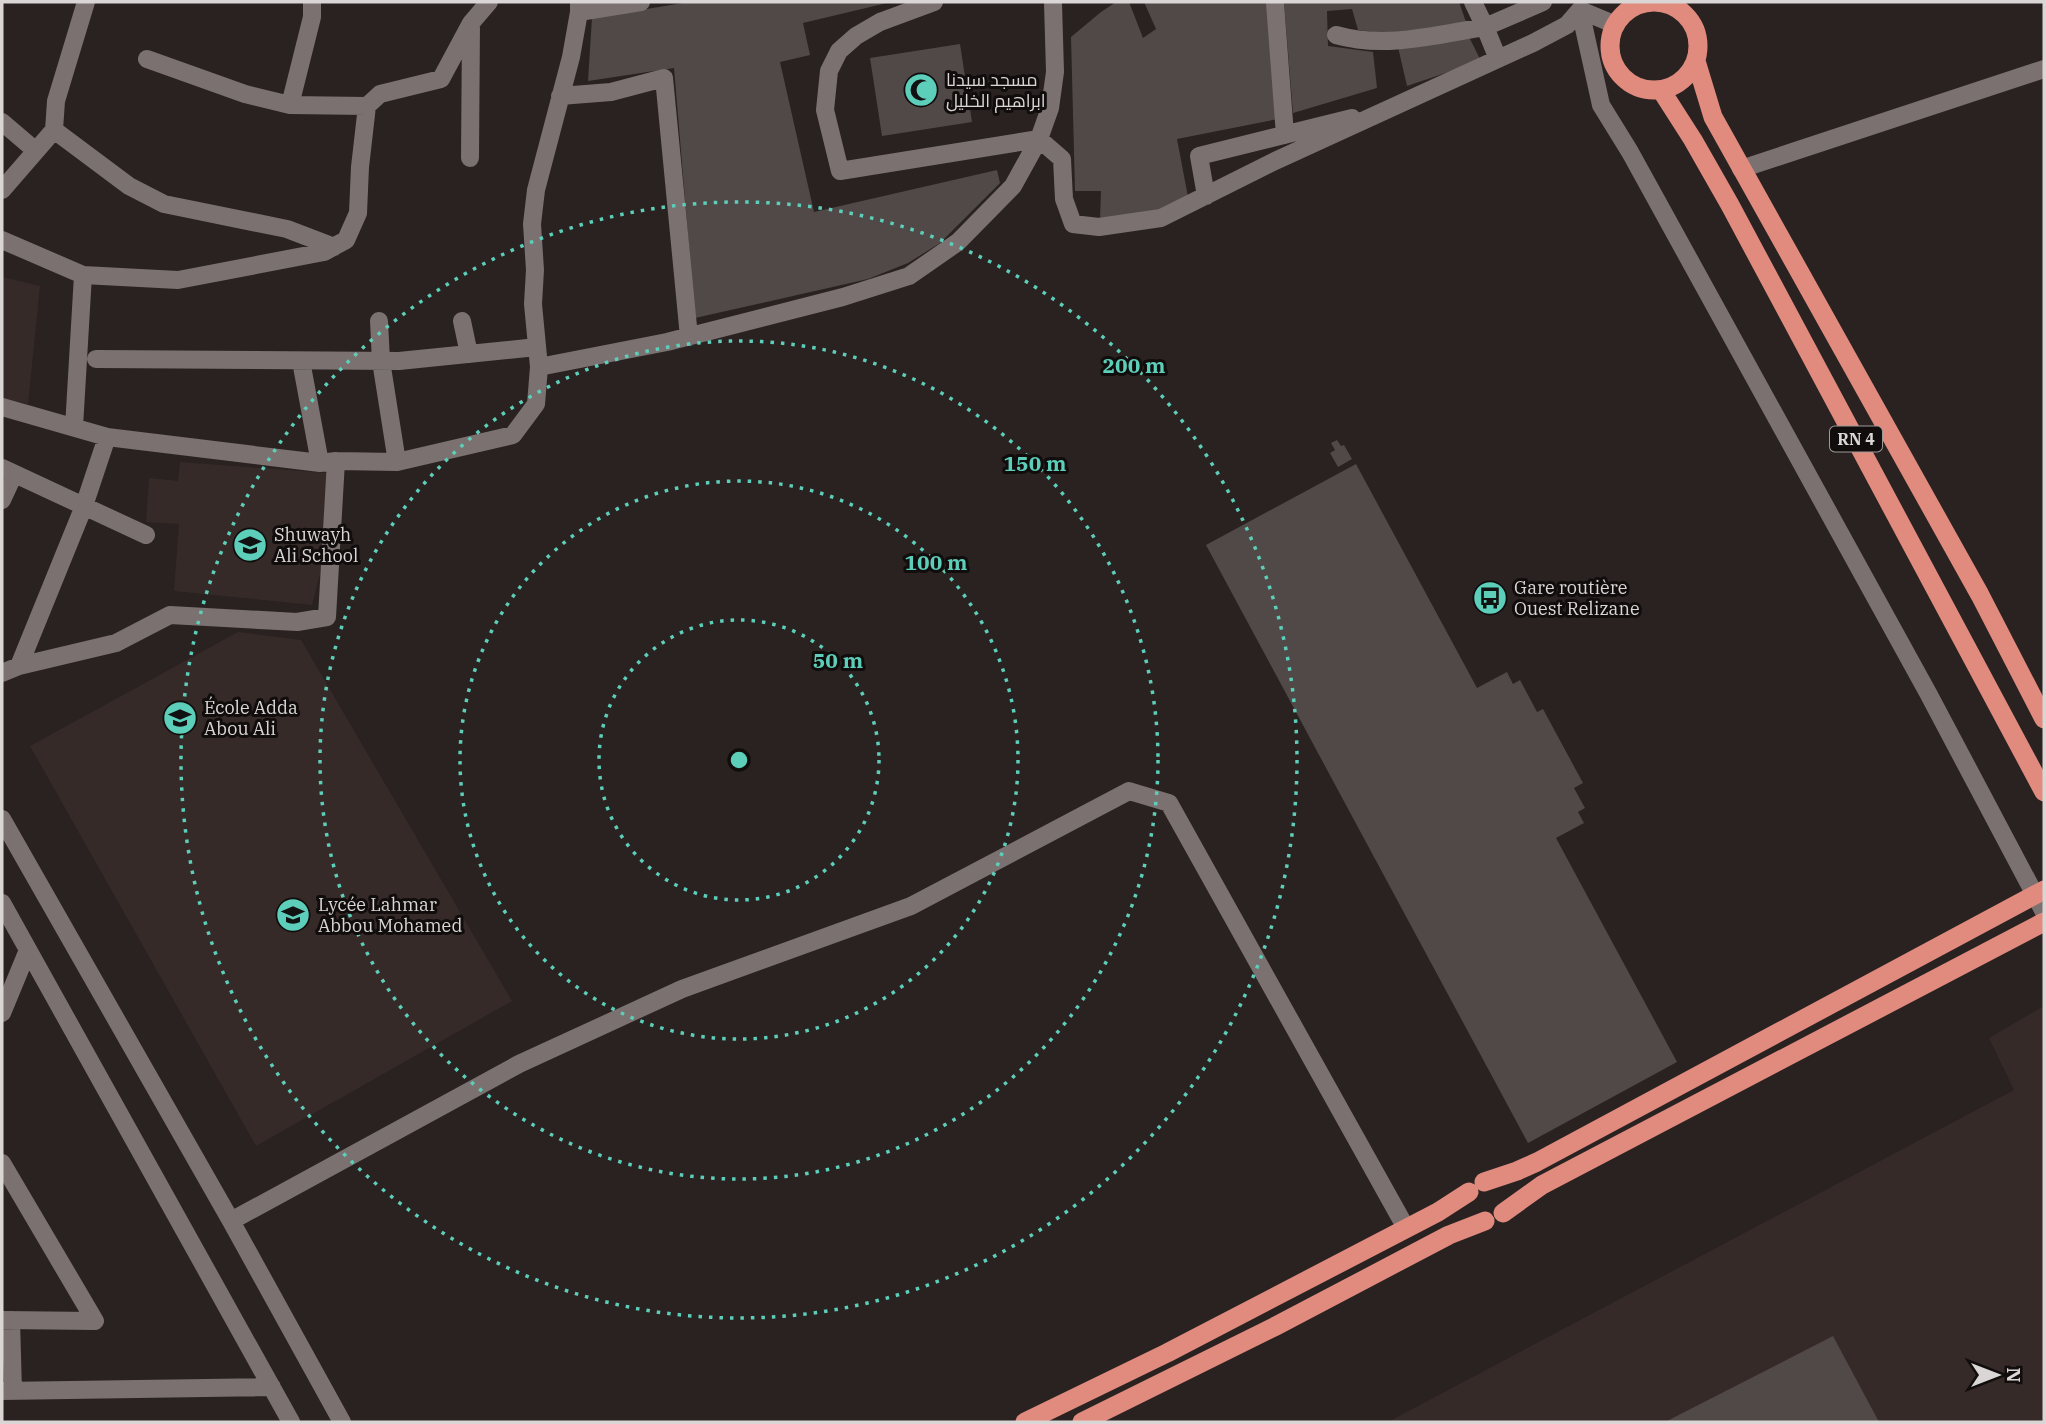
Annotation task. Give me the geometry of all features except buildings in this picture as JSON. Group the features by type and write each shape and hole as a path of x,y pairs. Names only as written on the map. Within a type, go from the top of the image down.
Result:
{"highway":[{"path":"1649,2 1674,5 1688,19 1695,32 1698,46 1696,61 1683,80 1661,90 1637,87 1618,71 1612,60 1611,36 1619,14 1649,2"},
{"name":"RN 4","path":"1696,61 1713,117 1980,595 2044,719"},
{"name":"RN 4","path":"1661,90 1730,205 2044,792"},
{"path":"1025,1422 1167,1353 1438,1212 1477,1187 1537,1162 2041,900"},
{"path":"1082,1422 1274,1327 1449,1235 1498,1218 1542,1185 2044,922"},
{"path":"1485,1222 1478,1220 1468,1210 1467,1198 1477,1187 1496,1184 1505,1193 1506,1207 1503,1213"}],"street":[{"path":"2,190 54,130 56,101 86,2"},
{"path":"290,105 312,17 312,2"},
{"path":"2,240 83,275 178,279 324,252 346,240 358,213 367,106 380,94 441,79 471,23 489,2"},
{"path":"2,407 107,438 328,462 397,462 513,435 537,404 539,367 533,304 535,270 531,224 536,190 571,57 579,7 641,2"},
{"path":"934,2 880,22 856,36 839,51 829,71 825,110 840,171 1039,139"},
{"path":"539,367 689,337 843,298 909,276 958,242 1013,186 1039,139 1050,108 1055,72 1055,2"},
{"path":"1472,2 1498,58"},
{"path":"1336,35 1360,42 1394,42 1485,27 1544,2"},
{"path":"1275,3 1285,135"},
{"path":"1039,139 1062,159 1064,199 1073,224 1099,227 1161,218 1275,161 1533,43 1567,25 1574,4"},
{"path":"1574,4 1619,14"},
{"path":"1574,4 1601,105 2041,900"},
{"path":"470,158 471,23"},
{"path":"147,58 245,94 290,105 367,106"},
{"path":"1741,169 2044,69"},
{"path":"560,96 611,92 664,78 689,337"},
{"path":"1206,196 1199,156 1396,107"},
{"path":"2,122 36,152"},
{"path":"54,130 129,186 164,204 287,229 334,247"},
{"path":"74,427 83,275"},
{"path":"379,321 381,361 397,462"},
{"path":"463,321 469,354"},
{"path":"96,359 381,361 537,348"},
{"path":"2,673 19,666 116,643 170,615 297,622 327,617 328,462 301,361"},
{"path":"19,666 84,506 107,438"},
{"path":"2,500 8,471 146,535"},
{"path":"231,1221 519,1064 682,989 911,906 1129,790 1169,803 1406,1228"},
{"path":"2,819 342,1422"},
{"path":"2,903 291,1422"},
{"path":"2,1013 28,950"},
{"path":"2,1163 95,1321 7,1320 7,1391 272,1387"}],"shaded area":[{"path":"2,277 40,286 28,404 2,398"},
{"name":"Shuwayh Ali School","path":"180,462 328,473 322,566 312,605 174,591 179,524 146,522 149,478 178,481"},
{"name":"Lycée Lahmar Abbou Mohamed","path":"238,632 301,640 512,1001 256,1146 30,746"},
{"path":"2044,1006 2044,1422 1388,1422 2014,1090 1989,1038"}],"place":[{"name":"مسجد سيدنا ابراهيم الخليل","path":"921,90"},
{"name":"Shuwayh Ali School","path":"250,545"},
{"name":"Gare routière Ouest Relizane","path":"1490,598"},
{"name":"École Adda Abou Ali","path":"180,718"},
{"name":"Lycée Lahmar Abbou Mohamed","path":"293,915"}]}
